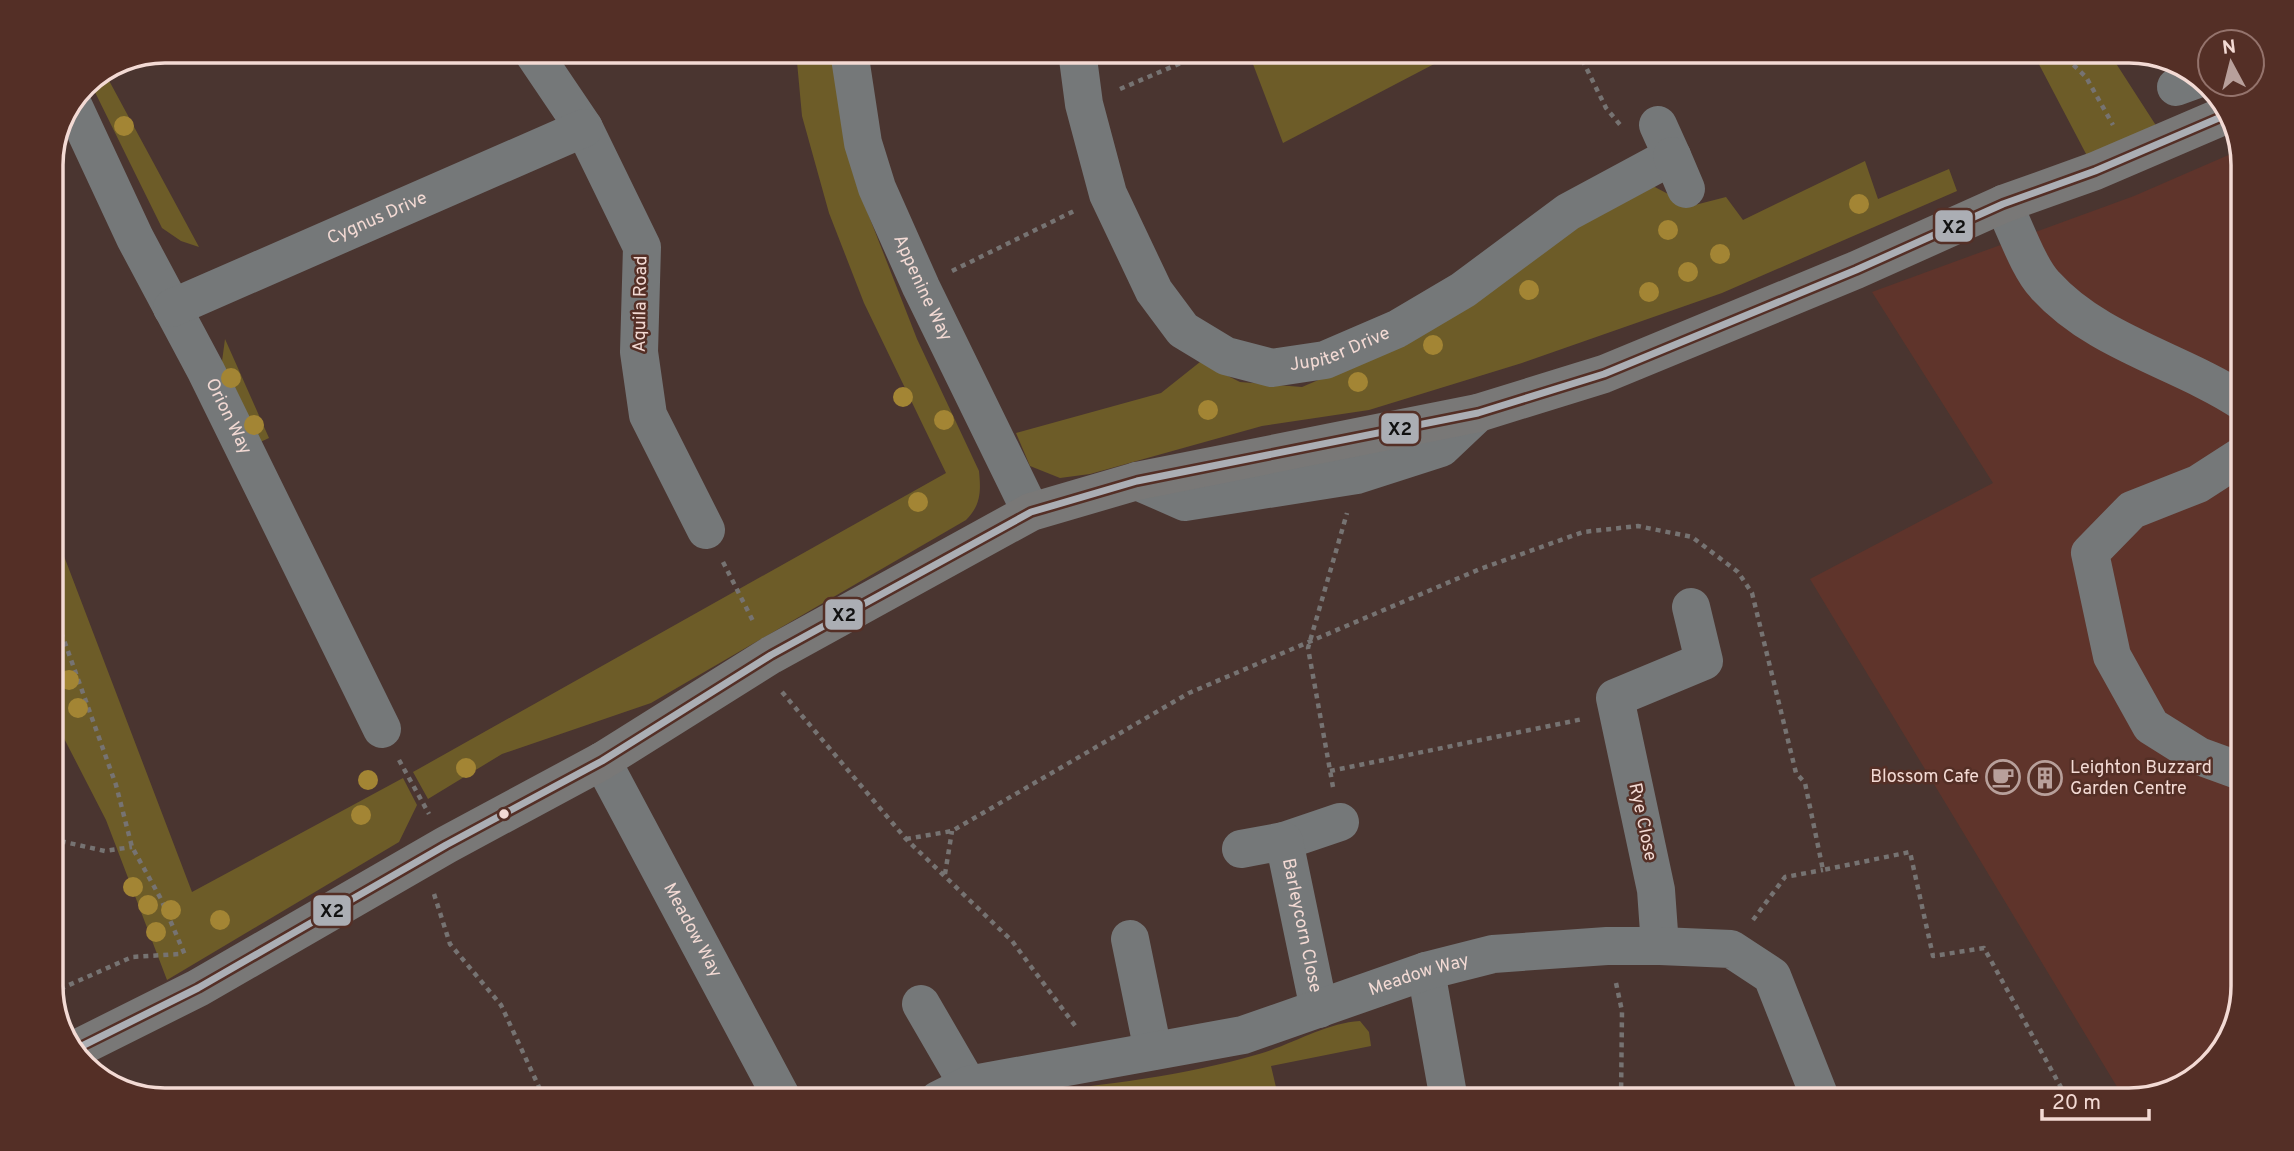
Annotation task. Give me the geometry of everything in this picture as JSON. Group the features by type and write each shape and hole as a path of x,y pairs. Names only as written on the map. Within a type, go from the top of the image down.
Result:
{"main road":[{"path":"83,1046 198,988 432,854 602,761 771,655 1031,512 1137,481 1478,413 1604,374 1856,270 2003,204 2130,157 2219,118"}],"street":[{"name":"Aquila Road","path":"540,63 584,128 642,247 639,352 648,415 706,530"},
{"name":"Appenine Way","path":"851,63 867,155 877,188 920,287 1031,512"},
{"name":"Jupiter Drive","path":"1079,63 1084,104 1108,194 1154,291 1183,330 1226,356 1272,368 1325,360 1397,329 1463,290 1568,212 1668,159"},
{"name":"Orion Way","path":"77,114 135,238 382,729"},
{"name":"Cygnus Drive","path":"172,308 584,128"},
{"path":"2003,204 2043,283 2074,313 2133,347 2231,396"},
{"path":"1137,481 1185,502 1357,475 1441,448 1478,413"},
{"path":"2231,463 2198,484 2132,510 2090,553 2112,656 2151,726 2199,756 2231,768"},
{"path":"1616,705 1703,661 1691,607"},
{"name":"Rye Close","path":"1616,705 1656,890 1660,946"},
{"path":"2199,756 2231,744"},
{"name":"Meadow Way","path":"602,761 777,1088"},
{"path":"1284,841 1340,822"},
{"name":"Barleycorn Close","path":"1241,849 1284,841 1319,1009"},
{"path":"1130,939 1153,1051"},
{"name":"Meadow Way","path":"988,1088 1101,1060 1243,1035 1426,971 1493,954 1608,946 1731,948"},
{"path":"1731,948 1772,976 1816,1088"},
{"path":"1426,971 1447,1088"},
{"path":"922,1004 974,1088"}],"path":[{"path":"1084,104 1181,63"},
{"path":"1584,63 1606,108 1668,159"},
{"path":"2071,63 2086,77 2130,157"},
{"path":"920,287 1108,194"},
{"path":"1340,822 1308,648 1357,475"},
{"path":"906,839 952,831 1189,693 1312,638 1480,569 1583,532 1638,526 1692,537 1738,572 1752,593 1796,773 1805,783 1823,870"},
{"path":"706,530 771,655 782,692 906,839 1012,941 1101,1060"},
{"path":"63,637 116,785 132,847 161,899 198,988"},
{"path":"1330,771 1616,705"},
{"path":"382,729 432,854 450,943 501,1005 539,1088"},
{"path":"945,875 952,831"},
{"path":"63,842 105,851 132,847"},
{"path":"1731,948 1785,877 1910,852 1933,956 1984,948 2061,1088"},
{"path":"1608,946 1622,1011 1621,1088"},
{"path":"63,988 132,957 184,953"}],"shaded area":[{"path":"797,63 835,63 865,206 917,339 979,471 980,491 975,509 966,520 651,703 502,754 428,799 413,772 946,473 864,303 829,213 802,116"},
{"path":"1253,63 1436,63 1283,143"},
{"path":"2038,63 2116,63 2166,141 2095,171"},
{"path":"109,80 199,247 181,241 162,228 95,92"},
{"name":"Leighton Buzzard Garden Centre","path":"2230,154 2231,986 2228,1012 2220,1031 2196,1063 2161,1083 2118,1088 1810,579 1993,483 1872,292 2134,196"},
{"path":"1865,161 1878,199 1949,169 1957,191 1722,293 1522,363 1369,410 1262,426 1090,474 1060,478 1030,466 1016,433 1161,393 1200,362 1240,382 1302,387 1398,346 1527,246 1651,185 1691,206 1726,197 1743,220"},
{"path":"225,339 269,438 256,444 221,369"},
{"path":"63,553 192,892 403,778 417,805 399,842 167,980 106,820 63,736"},
{"path":"1360,1021 1369,1032 1371,1046 1271,1066 1276,1088 1071,1088 1173,1074 1230,1062"}],"transit line":[{"name":"X2","path":"83,1046 198,988 446,845 602,761 771,655 1031,512 1137,481 1478,413 1604,374 1856,270 2003,204 2095,171 2219,118"}],"place":[{"name":"Blossom Cafe","path":"2003,777"},
{"name":"Leighton Buzzard Garden Centre","path":"2045,778"}]}
